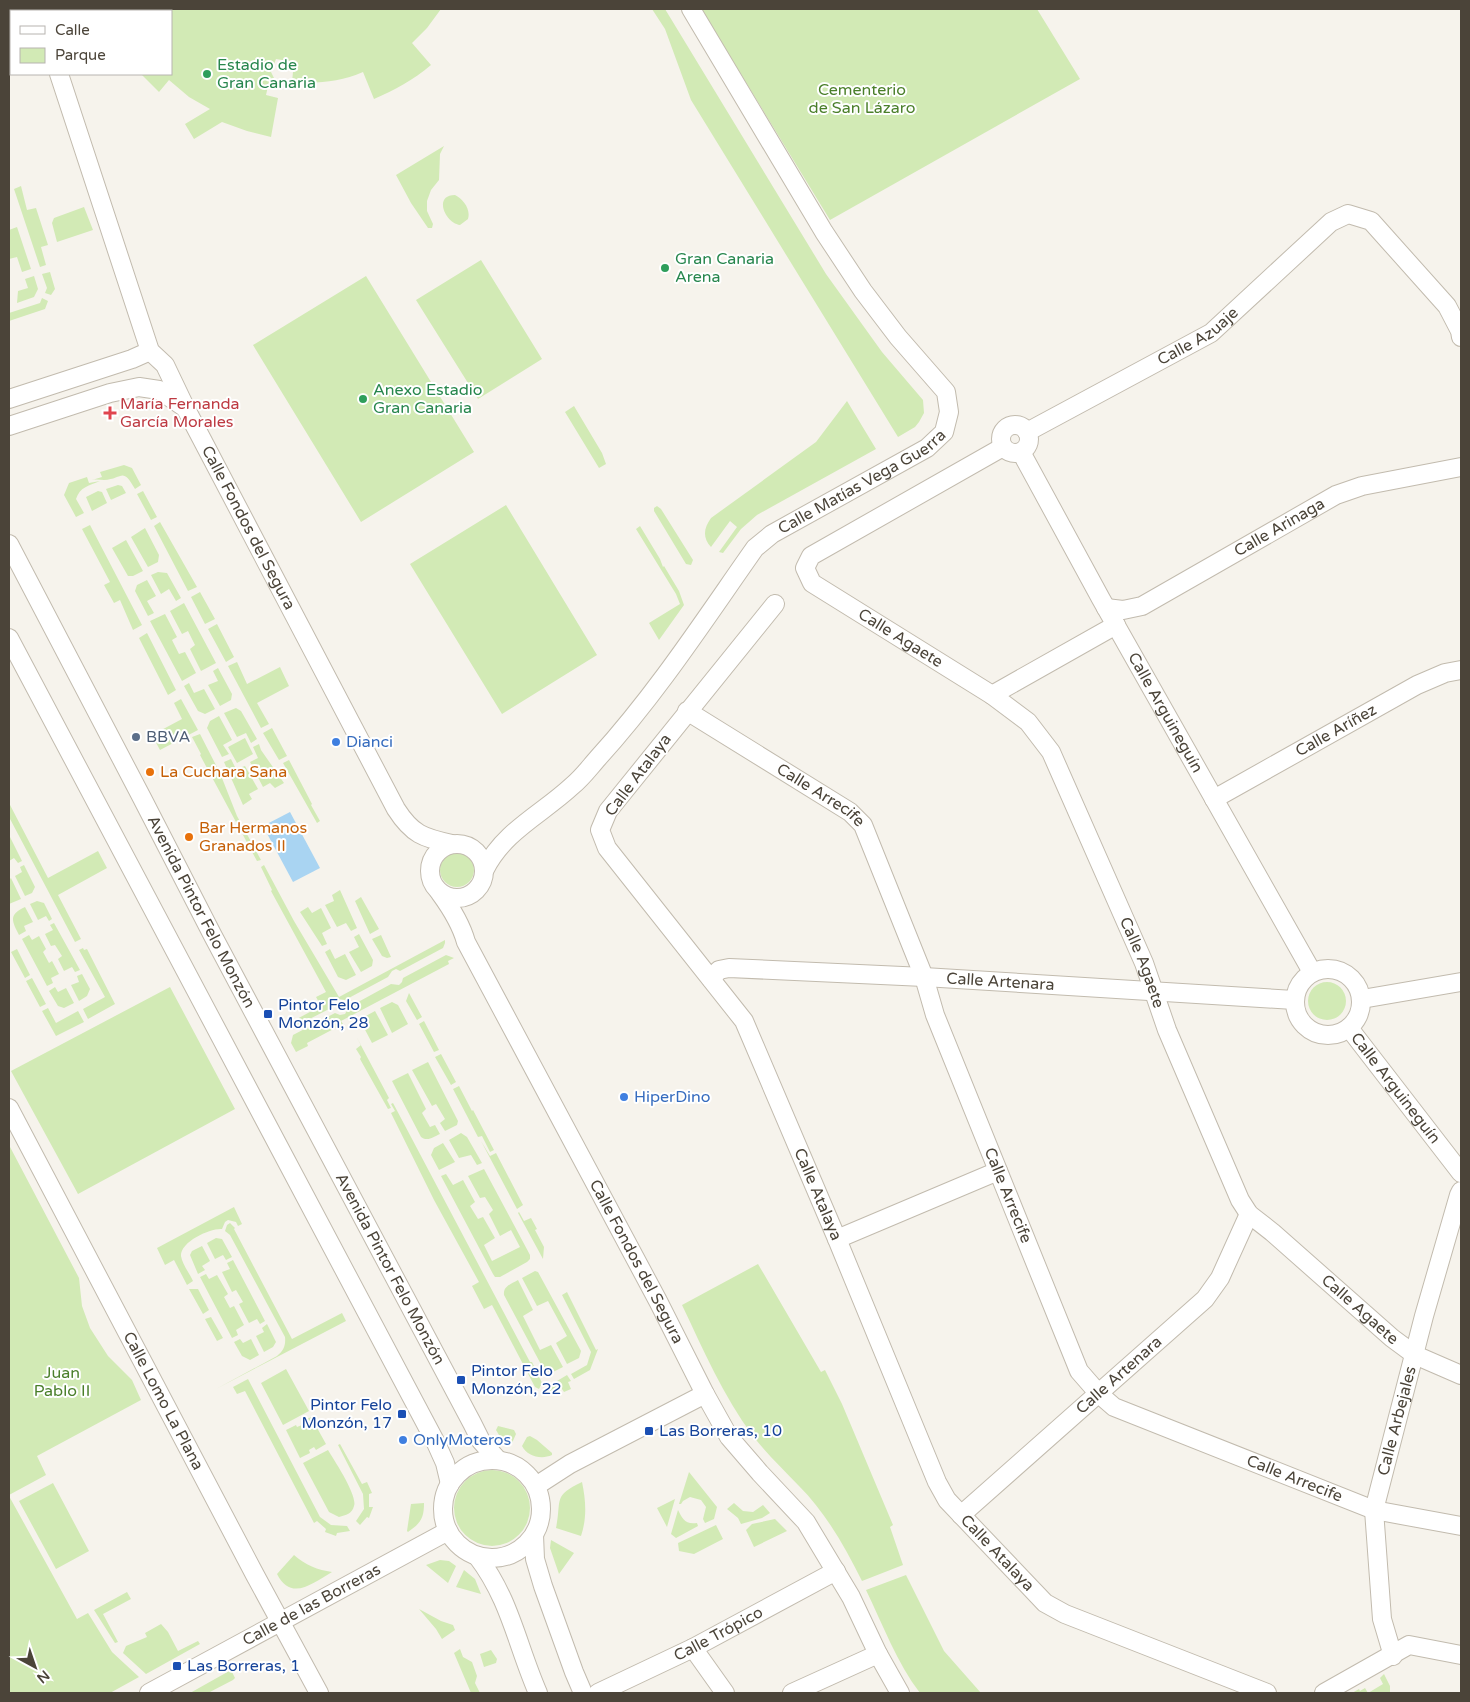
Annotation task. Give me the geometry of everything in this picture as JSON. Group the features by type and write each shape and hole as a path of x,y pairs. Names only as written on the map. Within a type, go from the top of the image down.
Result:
{"street":[{"name":"Calle Matías Vega Guerra","path":"485,869 507,837 573,786 609,746 656,688 755,548 772,534 927,448 944,432 949,412 946,392 898,337 863,291 824,232 691,9"},
{"name":"Calle Fondos del Segura","path":"59,75 150,351 165,365 186,409 396,809 413,831 430,866"},
{"name":"Calle Azuaje","path":"1027,432 1211,333 1331,222 1348,214 1371,221 1447,306 1460,331 1461,337"},
{"path":"9,399 150,351"},
{"path":"9,426 110,393 139,387 159,390 186,409"},
{"path":"1020,426 1027,432 1029,441 1021,452 1013,453 1003,447 1002,434 1008,428 1020,426"},
{"name":"Calle Agaete","path":"1003,447 812,556 805,568 812,584 992,695 1028,722 1051,752 1144,963 1168,1030 1232,1182 1249,1214 1392,1338 1415,1355 1461,1375"},
{"name":"Calle Arguineguín","path":"1021,452 1106,608 1312,972"},
{"name":"Calle Arinaga","path":"1106,608 1123,610 1142,606 1336,495 1362,486 1461,467"},
{"name":"Avenida Pintor Felo Monzón","path":"9,544 212,936 481,1440 498,1460"},
{"name":"Calle Atalaya","path":"775,604 608,811 600,830 608,848 744,1021 837,1239 936,1482 947,1500 1046,1603 1065,1614 1267,1693"},
{"path":"992,695 1116,624"},
{"path":"9,638 436,1443 445,1463 450,1484"},
{"name":"Calle Aríñez","path":"1214,798 1417,685 1445,673 1461,670"},
{"name":"Calle Arrecife","path":"687,711 850,812 863,825 924,978 935,1015 1079,1371 1099,1394 1114,1407 1374,1510 1461,1526"},
{"name":"Calle Fondos del Segura","path":"413,831 436,841 459,844"},
{"name":"Calle Matías Vega Guerra","path":"459,844 491,842 507,837"},
{"path":"459,844 478,852 483,860 485,869 480,887 465,897 456,898 440,892 434,886 430,866 436,853 443,847 459,844"},
{"name":"Calle Fondos del Segura","path":"440,892 454,912 471,950 729,1437 760,1474 806,1522 851,1597 878,1654 900,1693"},
{"path":"463,932 473,893"},
{"name":"Calle Artenara","path":"711,979 719,970 729,968 1294,1000"},
{"path":"1323,968 1334,968 1344,972 1356,983 1362,999 1358,1015 1349,1028 1340,1033 1329,1035 1319,1034 1301,1022 1296,1012 1294,1000 1297,989 1303,979 1312,972 1323,968"},
{"path":"1362,999 1461,982"},
{"name":"Calle Arguineguín","path":"1349,1028 1461,1173"},
{"name":"Calle Lomo La Plana","path":"9,1108 319,1693"},
{"path":"837,1239 998,1171"},
{"name":"Calle Arbejales","path":"1392,1656 1382,1619 1374,1510 1458,1195 1461,1191"},
{"name":"Calle Artenara","path":"961,1515 1205,1299 1220,1278 1249,1214"},
{"path":"536,1486 570,1464 705,1394"},
{"path":"484,1460 498,1460 513,1464 526,1473 536,1486 542,1511 540,1524 534,1535 523,1547 509,1556 493,1559 477,1556 460,1546 448,1532 443,1516 444,1500 450,1484 459,1473 470,1465 484,1460"},
{"name":"Calle de las Borreras","path":"149,1693 448,1532"},
{"path":"534,1535 535,1559 543,1586 583,1693"},
{"path":"477,1556 490,1573 504,1600 538,1693"},
{"name":"Calle Trópico","path":"598,1693 693,1648 836,1572"},
{"path":"1324,1693 1409,1645 1461,1654"},
{"path":"693,1648 725,1693"},
{"path":"792,1693 878,1654"}],"green space":[{"name":"Estadio de Gran Canaria","path":"441,9 427,28 412,43 431,65 397,88 374,99 363,72 328,82 292,82 294,62 276,59 271,72 274,78 269,82 266,95 278,98 271,137 222,122 194,139 185,124 210,109 189,97 169,80 159,92 142,75 172,75 172,10 89,10"},
{"path":"652,9 665,9 826,274 882,352 923,400 924,413 915,427 898,437 691,100 665,29"},
{"name":"Cementerio de San Lázaro","path":"701,9 1037,9 1080,79 830,220"},
{"path":"444,146 440,154 439,180 431,190 427,201 427,211 433,224 432,228 428,228 411,203 396,175"},
{"path":"21,186 27,210 36,208 48,245 41,247 46,265 40,267 14,189"},
{"path":"455,195 461,199 469,215 468,219 460,225 446,215 443,204 444,199 448,196"},
{"path":"84,207 93,230 57,242 52,223 54,218"},
{"path":"17,227 31,269 22,272 17,257 9,259 9,230"},
{"path":"481,260 542,359 478,399 416,300"},
{"path":"50,272 55,289 51,295 45,293 47,288 42,274"},
{"path":"34,276 38,289 34,297 17,303 18,291 28,288 25,279"},
{"name":"Anexo Estadio Gran Canaria","path":"366,276 474,452 361,522 253,345"},
{"path":"42,298 48,301 45,309 9,321 9,313 40,303"},
{"path":"847,401 876,449 757,515 741,529 723,553 719,552 737,527 730,521 711,547 706,540 705,532 711,518 816,442"},
{"path":"574,406 602,453 606,464 599,468 565,412"},
{"path":"124,465 132,468 141,485 135,489 124,476 92,480 102,477 100,472"},
{"path":"87,477 89,483 100,481 85,487 80,492 76,499 84,513 76,517 64,495 69,483"},
{"path":"118,485 122,486 126,493 111,500 106,489"},
{"path":"98,491 102,492 107,503 92,511 86,497"},
{"path":"143,491 157,517 151,520 137,494"},
{"path":"506,505 597,655 502,714 410,564"},
{"path":"657,506 661,509 693,560 691,565 686,564 654,511 654,508"},
{"path":"160,522 197,587 188,591 154,526"},
{"path":"90,525 142,625 133,630 120,600 114,603 104,585 110,582 82,529"},
{"path":"640,526 679,591 684,605 659,640 649,623 680,604 676,594 636,529"},
{"path":"145,528 159,555 158,562 148,567 131,537"},
{"path":"126,540 143,571 133,576 128,576 112,548"},
{"path":"158,572 167,573 181,598 176,601 169,589 161,594 151,575"},
{"path":"147,580 156,596 147,601 154,613 148,616 135,591 137,585"},
{"path":"200,592 215,619 205,624 191,597"},
{"path":"184,603 216,663 201,671 190,649 195,645 188,631 182,634 170,611"},
{"path":"165,614 177,637 172,640 179,654 185,652 196,673 182,681 150,621"},
{"path":"217,624 234,657 226,662 208,629"},
{"path":"147,633 176,690 168,695 139,638"},
{"path":"237,662 247,684 280,667 289,686 257,703 269,724 261,728 228,666"},
{"path":"218,668 232,694 231,700 220,706 208,685 218,681 213,671"},
{"path":"189,683 194,693 204,689 215,709 205,714 198,711 184,686"},
{"path":"181,699 198,730 160,750 152,735 182,719 174,703"},
{"path":"236,708 241,711 257,739 251,743 246,733 237,737 224,713"},
{"path":"219,716 232,740 223,745 229,754 222,757 207,728 210,721"},
{"path":"272,728 287,756 279,760 263,733"},
{"path":"200,734 220,773 237,816 261,860 257,861 200,755 192,737"},
{"path":"245,738 253,754 237,763 228,747"},
{"path":"259,744 261,750 284,783 275,788 270,783 263,787 250,762 258,758 253,747"},
{"path":"231,759 236,769 245,766 258,789 249,794 252,799 243,805 224,762"},
{"path":"289,760 320,821 317,823 283,763"},
{"path":"9,803 48,878 98,851 107,868 58,895 81,939 75,942 9,817"},
{"path":"9,835 22,861 18,863 14,858 9,861"},
{"path":"457,853 464,854 469,858 473,863 473,877 469,882 464,886 457,887 450,886 445,882 441,877 440,870 441,863 445,858 450,854"},
{"path":"24,865 35,887 32,893 25,896 15,876 22,872 20,867"},
{"path":"264,865 294,921 339,997 445,940 443,948 400,971 396,969 392,971 388,977 345,1000 338,999 333,1007 290,1029 282,1027 321,1006 316,997 326,992 271,891 261,867"},
{"path":"11,878 21,899 9,904 9,880"},
{"path":"340,890 357,928 351,931 346,923 337,927 325,905 334,901 332,895"},
{"path":"361,897 379,929 370,934 355,901"},
{"path":"37,901 44,903 52,919 49,921 46,916 38,920 30,904"},
{"path":"25,907 33,922 24,926 26,931 19,935 13,919 16,913"},
{"path":"308,907 312,913 321,908 331,928 322,933 327,944 322,946 300,912"},
{"path":"54,923 80,970 75,972 72,967 64,971 58,959 62,956 55,945 51,946 45,934 53,930 50,925"},
{"path":"359,934 373,960 372,966 361,972 349,952 359,947 354,937"},
{"path":"29,935 32,940 39,936 46,949 43,952 49,963 52,961 59,974 51,978 53,983 47,986 22,939"},
{"path":"381,935 391,957 382,956 372,939"},
{"path":"83,948 84,950 87,949 115,1004 88,1019 83,1009 105,997 79,950"},
{"path":"17,949 30,975 25,978 11,952"},
{"path":"330,949 335,959 345,954 356,975 346,980 338,977 325,952"},
{"path":"446,955 454,958 448,961 449,964 341,1021 343,1024 307,1043 308,1046 296,1052 291,1043 293,1035 335,1013 345,1014 349,1007 391,984 399,985 403,978"},
{"path":"82,974 90,989 87,996 79,1001 71,985 79,982 77,976"},
{"path":"32,978 46,1004 40,1007 26,981"},
{"path":"1327,982 1341,987 1346,1001 1341,1015 1327,1020 1313,1015 1308,1001 1313,987"},
{"path":"55,987 58,992 66,988 74,1003 64,1008 58,1006 49,991"},
{"path":"170,987 235,1109 78,1194 11,1071"},
{"path":"409,993 422,1017 417,1020 406,1001"},
{"path":"392,1002 398,1005 408,1024 392,1033 380,1008"},
{"path":"48,1008 56,1023 78,1011 84,1022 56,1036 42,1011"},
{"path":"375,1011 388,1035 372,1043 362,1024 364,1017"},
{"path":"424,1021 439,1050 434,1052 419,1024"},
{"path":"361,1045 389,1098 387,1100 391,1108 388,1109 360,1059 361,1057 356,1049"},
{"path":"441,1054 456,1082 451,1085 435,1057"},
{"path":"428,1062 458,1121 457,1125 445,1131 440,1123 445,1119 436,1104 432,1106 412,1070"},
{"path":"408,1073 426,1109 422,1113 430,1127 435,1125 440,1134 426,1139 421,1137 392,1081"},
{"path":"459,1086 494,1150 490,1152 482,1136 478,1137 453,1089"},
{"path":"393,1103 530,1362 532,1362 542,1383 539,1389 535,1387 492,1305 484,1309 472,1286 479,1282 434,1200 391,1113 395,1111 391,1104"},
{"path":"461,1133 467,1137 482,1163 477,1165 471,1155 459,1158 449,1140"},
{"path":"481,1141 490,1156 496,1153 523,1205 517,1209"},
{"path":"443,1143 455,1162 439,1170 431,1155 434,1148"},
{"name":"Juan Pablo II","path":"9,1145 79,1278 82,1306 90,1328 108,1356 132,1380 141,1400 37,1456 46,1475 9,1495"},
{"path":"484,1169 530,1255 530,1259 527,1262 500,1277 495,1277 493,1274 441,1176 446,1174 453,1185 463,1180 475,1202 470,1206 478,1219 483,1217 495,1238 484,1245 492,1261 520,1247 511,1230 500,1236 489,1214 493,1210 485,1197 480,1198 468,1176"},
{"path":"234,1207 242,1224 238,1226 236,1222 228,1220 222,1229 203,1233 185,1246 181,1256 184,1266 193,1281 187,1285 174,1260 165,1265 157,1248"},
{"path":"518,1213 524,1221 531,1218 537,1229 535,1230 544,1247 543,1259"},
{"path":"230,1223 235,1228 292,1339 342,1313 346,1321 216,1389 277,1356 285,1343 285,1337 230,1235 225,1231"},
{"path":"216,1238 222,1239 232,1257 226,1260 223,1255 215,1259 207,1243"},
{"path":"202,1246 210,1261 202,1266 205,1270 198,1274 190,1255 192,1251"},
{"path":"233,1260 265,1321 260,1324 257,1319 249,1323 239,1304 243,1302 236,1290 232,1292 222,1272 230,1269 227,1263"},
{"path":"758,1264 821,1372 825,1370 842,1404 893,1525 890,1527 903,1565 862,1581 842,1543 818,1507 764,1449 742,1421 706,1355 682,1305"},
{"path":"535,1271 538,1272 581,1351 579,1358 567,1364 556,1343 567,1336 548,1301 537,1306 522,1278"},
{"path":"206,1274 209,1279 217,1275 228,1294 224,1297 230,1308 234,1306 244,1325 236,1330 238,1335 232,1338 200,1277"},
{"path":"518,1280 533,1310 523,1316 540,1350 551,1345 563,1367 551,1373 544,1370 504,1295 506,1287"},
{"path":"189,1289 198,1289 209,1310 203,1314"},
{"path":"567,1292 596,1350 598,1349 590,1370 574,1379 571,1374 587,1365 591,1352 562,1295"},
{"path":"211,1317 223,1338 217,1341 205,1319"},
{"path":"267,1324 276,1342 273,1347 264,1352 256,1336 264,1332 262,1328"},
{"path":"240,1339 243,1343 251,1339 259,1355 250,1360 242,1356 234,1342"},
{"path":"286,1369 309,1411 283,1425 261,1383"},
{"path":"567,1375 571,1381 568,1382 571,1389 564,1392 560,1386 549,1392 545,1391 548,1383 552,1384"},
{"path":"248,1379 320,1517 331,1525 347,1526 350,1531 337,1533 336,1536 325,1532 326,1529 317,1521 314,1523 245,1391 237,1394 233,1387"},
{"path":"311,1417 326,1444 316,1450 314,1447 309,1450 310,1453 300,1458 286,1430 296,1425 297,1427 302,1425 301,1422"},
{"path":"498,1426 514,1430 516,1434 512,1443 509,1444 502,1440 496,1430"},
{"path":"530,1436 537,1440 552,1455 539,1457 527,1452 522,1446 527,1437"},
{"path":"340,1444 362,1484 367,1482 372,1493 369,1494 369,1507 373,1507 369,1518 367,1517 360,1525 356,1521 364,1509 363,1494 338,1445"},
{"path":"328,1450 345,1478 354,1501 353,1509 346,1515 339,1517 329,1512 303,1463"},
{"path":"492,1470 506,1473 519,1481 527,1494 530,1508 527,1522 519,1535 506,1543 492,1546 478,1543 465,1535 457,1522 454,1508 457,1494 465,1481 478,1473"},
{"path":"689,1472 717,1507 714,1519 705,1523 703,1519 706,1507 701,1500 690,1497 679,1504"},
{"path":"582,1482 585,1509 581,1536 556,1528 562,1495"},
{"path":"53,1483 89,1551 56,1569 19,1501"},
{"path":"9,1496 77,1619 88,1613 112,1652 139,1677 110,1693 9,1693"},
{"path":"675,1499 667,1527 657,1508"},
{"path":"424,1503 421,1520 408,1532 411,1504"},
{"path":"734,1503 743,1511 753,1512 763,1505 770,1513 762,1518 741,1524 738,1518 727,1509"},
{"path":"678,1510 684,1520 690,1523 697,1523 698,1526 676,1538 671,1534"},
{"path":"775,1519 787,1531 754,1547 746,1530 752,1524"},
{"path":"716,1525 723,1539 694,1554 679,1551 678,1543"},
{"path":"551,1540 574,1553 559,1574 550,1548"},
{"path":"294,1555 303,1562 332,1572 303,1588 289,1587 277,1574"},
{"path":"440,1560 449,1561 456,1566 448,1583 426,1565"},
{"path":"464,1570 475,1579 481,1594 456,1587"},
{"path":"906,1575 944,1651 981,1693 920,1693 912,1681 897,1656 866,1590"},
{"path":"127,1592 131,1599 103,1614 118,1642 115,1643 94,1610"},
{"path":"419,1609 453,1625 455,1630 442,1639"},
{"path":"161,1624 168,1632 178,1651 198,1641 200,1644 146,1674 123,1653 126,1646 147,1637 145,1633"},
{"path":"460,1649 463,1657 472,1662 477,1676 475,1683 480,1693 471,1693 454,1653"},
{"path":"491,1650 497,1659 496,1663 484,1667 480,1654"},
{"path":"231,1670 235,1678 233,1680 208,1693 190,1693"},
{"path":"1384,1674 1390,1686 1390,1693 1368,1693 1383,1684 1380,1678"},
{"path":"1365,1688 1368,1693 1352,1693"}],"water":[{"path":"290,812 320,868 293,882 263,826"}],"place":[{"name":"Estadio de Gran Canaria","path":"207,74"},
{"name":"Gran Canaria Arena","path":"665,268"},
{"name":"Anexo Estadio Gran Canaria","path":"363,399"},
{"name":"María Fernanda García Morales","path":"110,413"},
{"name":"BBVA","path":"136,737"},
{"name":"Dianci","path":"336,742"},
{"name":"La Cuchara Sana","path":"150,772"},
{"name":"Bar Hermanos Granados II","path":"189,837"},
{"name":"Pintor Felo Monzón, 28","path":"268,1014"},
{"name":"HiperDino","path":"624,1097"},
{"name":"Pintor Felo Monzón, 22","path":"461,1380"},
{"name":"Pintor Felo Monzón, 17","path":"402,1414"},
{"name":"Las Borreras, 10","path":"649,1431"},
{"name":"OnlyMoteros","path":"403,1440"},
{"name":"Las Borreras, 1","path":"177,1666"}]}
